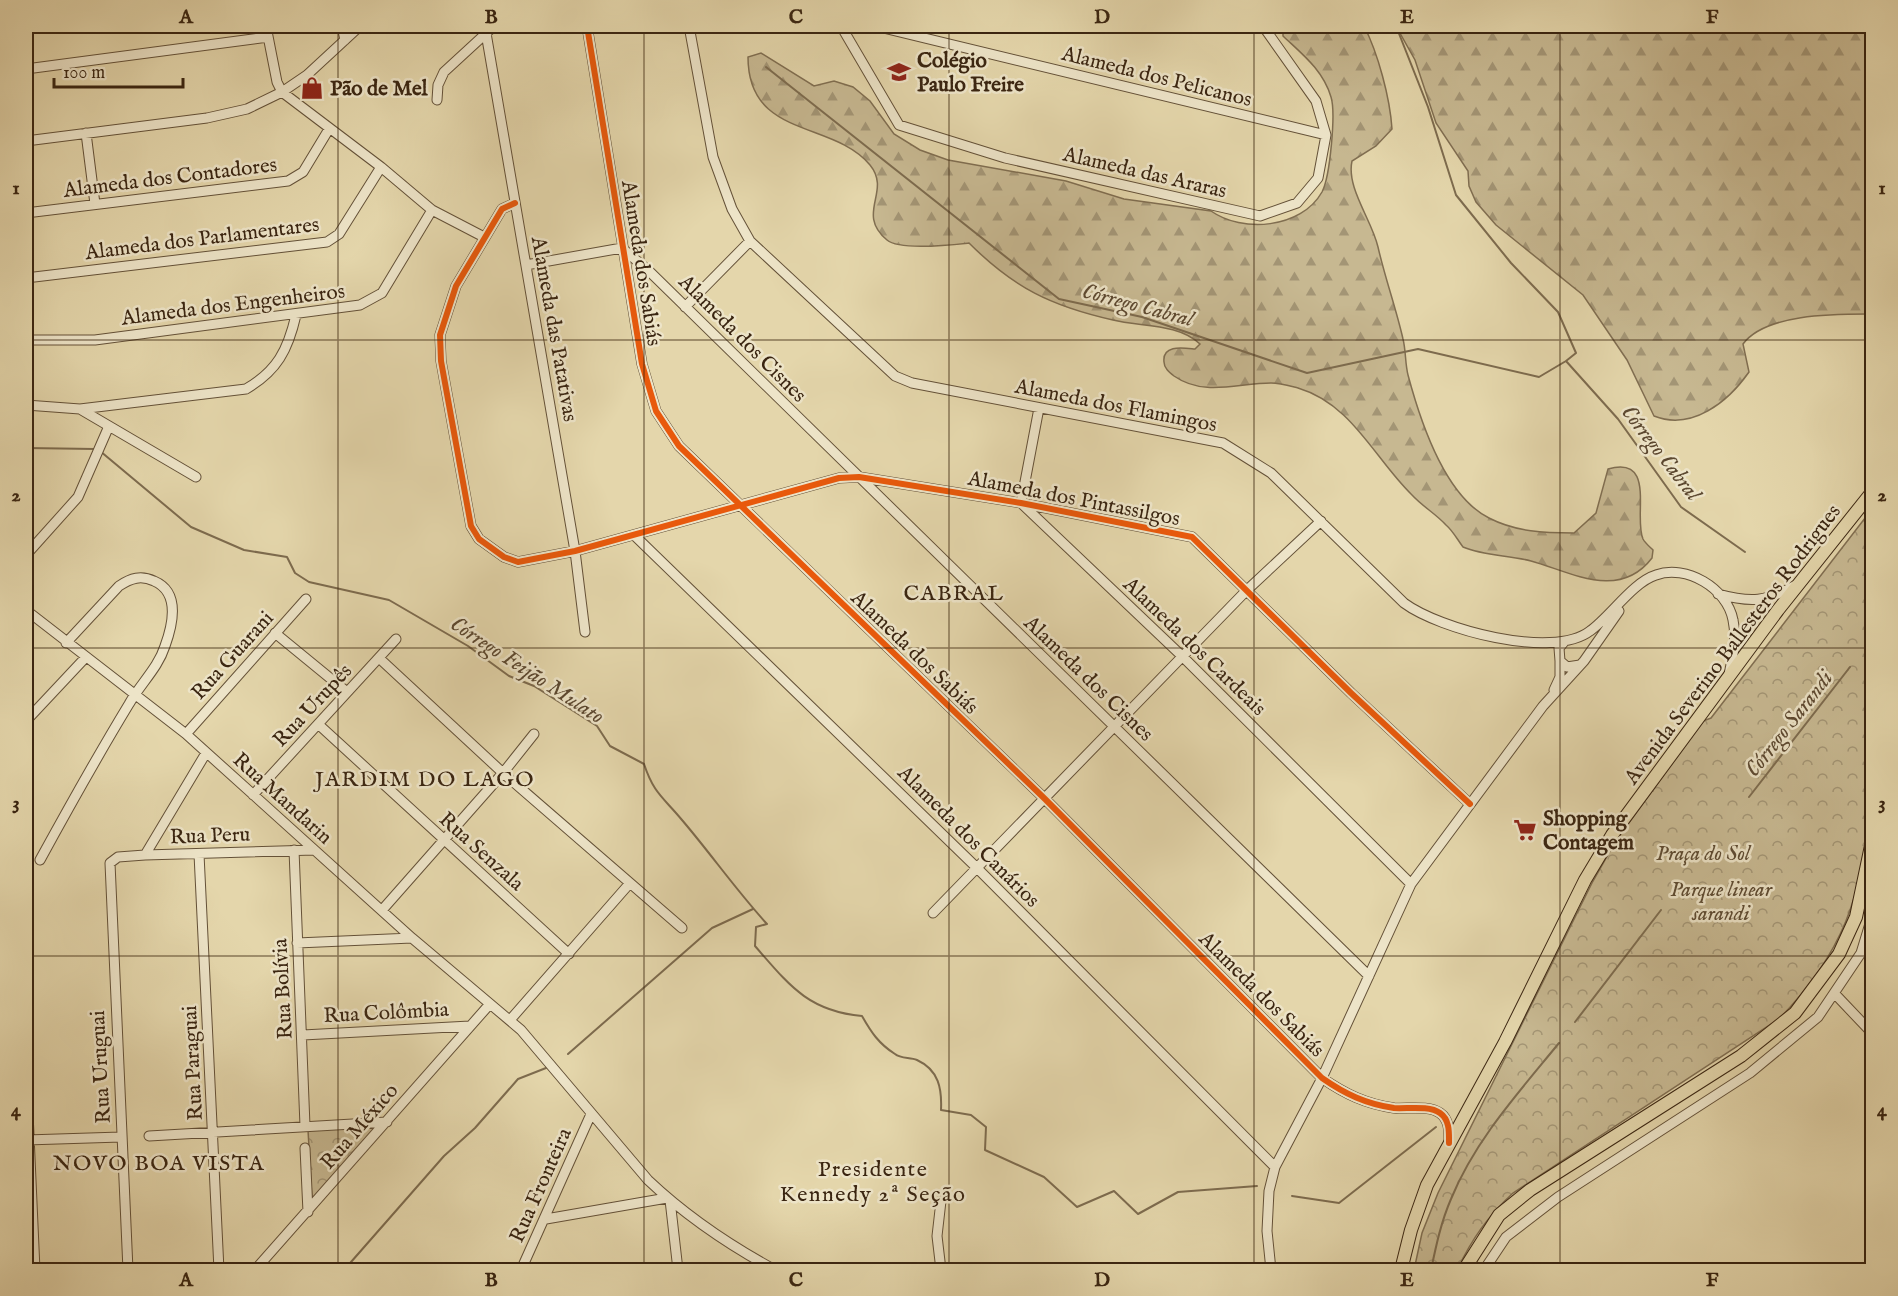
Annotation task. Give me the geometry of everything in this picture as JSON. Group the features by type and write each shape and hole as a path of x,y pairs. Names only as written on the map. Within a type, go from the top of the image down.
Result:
{"main road":[{"name":"Avenida Severino Ballesteros Rodrigues","path":"1401,1270 1411,1230 1427,1185 1505,1042 1585,880 1612,835 1729,674 1872,492"},
{"path":"1464,1270 1499,1215 1530,1190 1741,1056 1795,1013 1817,987 1839,954 1856,917 1872,841"}],"street":[{"path":"266,26 277,82 282,92 381,167 432,210 484,237"},
{"path":"342,26 345,40"},
{"path":"26,141 228,115 266,101 282,92 307,75 360,26"},
{"path":"437,100 438,86 444,72 494,26"},
{"name":"Alameda dos Sabiás","path":"587,26 621,248 642,364 656,411 679,446 736,505 1045,799 1322,1078 1341,1091 1364,1102 1394,1108 1430,1109 1441,1113 1448,1124 1449,1143"},
{"name":"Alameda das Araras","path":"841,26 899,126 1005,159 1188,202 1260,216 1297,203 1318,178 1326,135 1316,101 1263,26"},
{"name":"Alameda dos Pelicanos","path":"874,26 1326,135"},
{"name":"Alameda dos Flamingos","path":"688,29 713,157 732,210 750,241 895,376 912,383 1223,443 1271,473 1417,613 1449,626 1534,644 1568,641"},
{"name":"Alameda das Patativas","path":"486,33 575,551 585,632"},
{"path":"26,69 268,37"},
{"name":"Alameda dos Contadores","path":"26,213 288,181 303,172 329,129"},
{"path":"86,133 95,204"},
{"name":"Alameda dos Parlamentares","path":"26,278 327,242 339,234 381,167"},
{"name":"Alameda dos Pintassilgos","path":"515,204 502,209 484,237 456,286 440,335 441,361 471,526 479,539 504,557 518,562 575,551 839,478 859,477 1021,503 1192,537 1470,804"},
{"name":"Alameda dos Engenheiros","path":"26,340 95,339 351,308 369,302 382,293 432,210"},
{"path":"685,307 750,241"},
{"path":"526,265 621,248"},
{"name":"Alameda dos Cisnes","path":"621,248 685,307 1369,976"},
{"path":"26,405 80,409 246,389 268,374 281,360 291,338 296,315"},
{"path":"1021,503 1039,408"},
{"path":"80,409 196,477"},
{"path":"26,555 78,497 95,463 109,426"},
{"name":"Alameda dos Cardeais","path":"1021,503 1184,658 1411,884"},
{"path":"933,913 1113,727 1184,658 1246,591 1321,521"},
{"name":"Alameda dos Canários","path":"634,535 976,867 1275,1167"},
{"path":"1543,706 1558,681 1558,648 1591,631 1653,575 1670,571 1688,573 1718,594 1730,608 1736,638 1729,674"},
{"path":"40,860 135,694 157,666 169,633 173,606 167,590 148,578 129,580 120,586 66,643"},
{"path":"1718,594 1742,601 1763,600 1779,595 1803,580"},
{"path":"1271,1270 1267,1231 1269,1191 1275,1167 1322,1078 1411,884 1543,706 1583,661 1632,592"},
{"name":"Rua Guarani","path":"186,734 306,599"},
{"name":"Rua Mandarin","path":"26,610 186,734 383,909 412,938 489,1005 510,1020 552,1063 591,1114 668,1199 728,1245 775,1270"},
{"path":"275,633 347,692"},
{"name":"Rua Urupês","path":"254,795 396,639"},
{"path":"1568,641 1583,645 1583,661"},
{"name":"Alameda dos Flamingos","path":"1534,644 1559,659"},
{"path":"26,721 86,657"},
{"path":"379,658 503,773 682,928"},
{"path":"1559,659 1567,667 1583,661"},
{"name":"Rua Senzala","path":"318,724 569,954"},
{"path":"383,909 503,773 534,734"},
{"path":"146,855 206,753"},
{"name":"Rua Bolívia","path":"294,850 305,1126"},
{"name":"Rua Peru","path":"110,863 118,858 146,855 314,850"},
{"name":"Rua Paraguai","path":"199,854 219,1270"},
{"name":"Rua Uruguai","path":"110,863 128,1270"},
{"path":"510,1020 630,883"},
{"path":"1484,1270 1506,1237 1558,1197 1750,1073 1818,1017 1861,953 1872,917"},
{"path":"297,943 412,938"},
{"path":"1835,994 1872,1033"},
{"name":"Rua México","path":"255,1270 489,1005"},
{"name":"Rua Colômbia","path":"303,1035 470,1026"},
{"path":"26,1068 27,1140 35,1270"},
{"name":"Rua Fronteira","path":"521,1270 546,1219 591,1114"},
{"path":"148,1136 387,1122"},
{"path":"27,1140 121,1137"},
{"path":"306,1148 308,1212"},
{"path":"546,1219 668,1199 678,1270"},
{"path":"941,1201 937,1236 941,1270"}],"green space":[{"path":"1283,26 1364,26 1374,49 1386,90 1392,129 1376,146 1352,161 1351,171 1356,193 1378,247 1404,344 1408,375 1420,413 1436,455 1447,475 1459,493 1473,507 1499,523 1541,532 1574,533 1596,513 1608,469 1623,467 1633,471 1638,479 1640,491 1643,539 1653,550 1652,558 1639,571 1625,578 1610,581 1594,580 1531,561 1463,547 1453,532 1398,480 1348,419 1317,396 1298,388 1274,383 1209,387 1185,382 1174,376 1164,362 1166,352 1170,350 1195,349 1200,344 1181,332 1091,315 1052,301 1002,272 969,243 914,246 887,240 874,221 877,184 876,175 870,165 854,151 795,125 777,115 762,102 752,83 748,57 761,53 814,86 834,81 853,87 870,101 894,134 920,150 948,160 1066,181 1124,199 1211,211 1238,223 1270,224 1300,214 1322,192 1330,160 1332,130 1332,105 1327,87 1311,63 1283,36"},
{"path":"1396,26 1872,26 1872,314 1803,317 1768,326 1743,344 1749,372 1731,394 1720,403 1695,417 1682,420 1668,420 1654,416 1627,360 1583,295 1496,225 1476,202 1469,186 1468,171 1436,123 1415,60"},
{"name":"Parque linear sarandi","path":"1872,509 1872,806 1862,869 1855,896 1846,922 1820,970 1779,1019 1513,1193 1481,1229 1457,1270 1414,1270 1422,1233 1438,1193 1592,883 1617,839 1703,721 1711,718"},
{"path":"378,1127 312,1200 308,1130"}],"waterway":[{"name":"Córrego Cabral","path":"1396,26 1428,107 1456,195 1511,263 1558,312 1576,353 1566,361 1618,419 1681,507 1745,552"},
{"name":"Córrego Cabral","path":"766,67 1059,299 1142,317 1307,373 1418,349 1539,377 1566,361"},
{"name":"Córrego Feijão Mulato","path":"26,448 95,449"},
{"name":"Córrego Feijão Mulato","path":"100,451 191,527 244,550 287,557 295,573 309,582 389,600 468,646 509,676 534,686 597,726 610,746 644,764 651,782 660,795 767,924 756,927 755,946 778,973 813,1002 843,1013 862,1016 876,1037 889,1050 897,1056 917,1060 930,1069 940,1088 941,1110 971,1115 986,1127 985,1150 1044,1177 1077,1207 1114,1191 1138,1214 1178,1192 1257,1186"},
{"name":"Córrego Sarandi","path":"1749,797 1850,667"},
{"path":"568,1054 712,928 753,909"},
{"name":"Córrego Sarandi","path":"1575,1022 1661,910"},
{"name":"Córrego Feijão Mulato","path":"1431,1270 1447,1208 1472,1157 1499,1117 1559,1043"},
{"path":"344,1270 444,1156 475,1128 518,1079 546,1068"},
{"name":"Córrego Feijão Mulato","path":"1292,1196 1339,1203 1436,1127"}],"cycle path":[{"path":"587,26 642,364 656,411 679,446 1045,799 1322,1078 1339,1089 1374,1104 1394,1108 1424,1108 1440,1113 1447,1123 1449,1143"},
{"path":"515,203 502,209 456,286 440,335 441,361 471,526 479,539 504,557 518,562 575,551 839,478 859,477 1021,503 1192,537 1351,693 1470,804"}],"place":[{"name":"Colégio Paulo Freire","path":"899,72"},
{"name":"Pão de Mel","path":"312,88"},
{"name":"Shopping Contagem","path":"1525,830"}],"district":[{"name":"CABRAL","path":"954,592"},
{"name":"JARDIM DO LAGO","path":"425,778"},
{"name":"NOVO BOA VISTA","path":"159,1162"},
{"name":"Presidente Kennedy 2ª Seção","path":"873,1180"}],"park label":[{"name":"Praça do Sol","path":"1703,853"}]}
